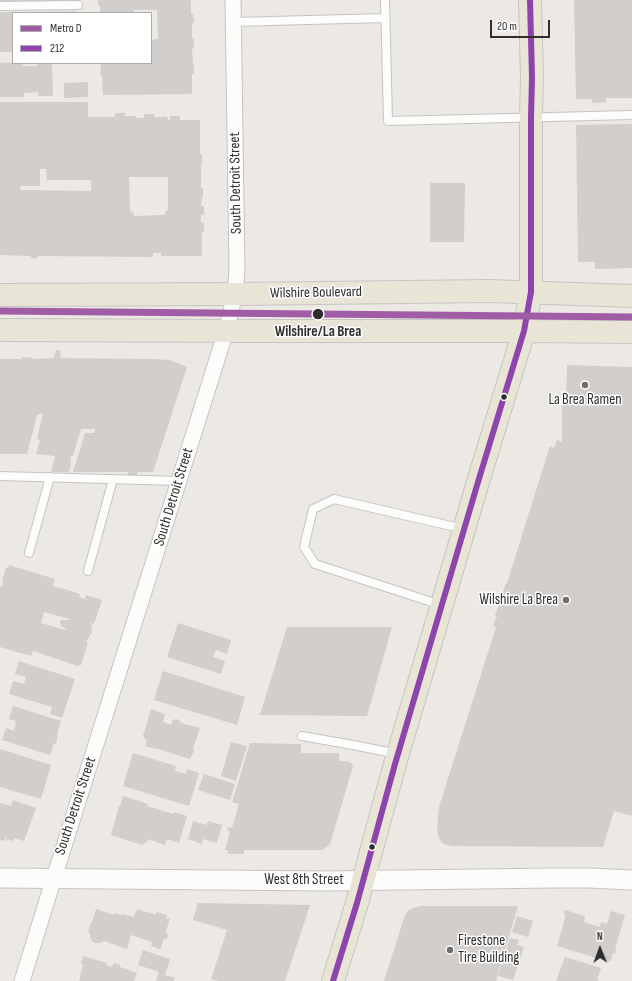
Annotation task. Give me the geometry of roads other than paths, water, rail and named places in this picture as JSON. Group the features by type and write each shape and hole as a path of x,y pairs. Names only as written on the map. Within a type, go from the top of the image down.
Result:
{"main road":[{"path":"333,981 464,529 524,330 531,292 532,76 530,0"},
{"name":"Wilshire Boulevard","path":"0,295 235,294 489,290 632,296"},
{"path":"0,330 524,330 632,332"}],"street":[{"name":"South Detroit Street","path":"22,981 226,331 235,294 237,268 233,0"},
{"name":"West 8th Street","path":"0,878 363,881 589,878 632,880"}],"lane":[{"path":"385,0 388,121 632,115"},
{"path":"0,6 78,4"},
{"path":"233,22 385,18"},
{"path":"0,477 179,481"},
{"path":"29,554 50,477"},
{"path":"88,571 113,479"},
{"path":"442,605 315,564 304,547 313,509 334,499 464,529"},
{"path":"302,736 398,754"}],"metro line":[{"name":"D","path":"0,311 632,317"}],"place":[{"name":"Wilshire/La Brea","path":"318,314"},
{"name":"La Brea Ramen","path":"585,385"},
{"name":"Wilshire La Brea","path":"566,600"},
{"name":"Firestone Tire Building","path":"450,950"}]}
